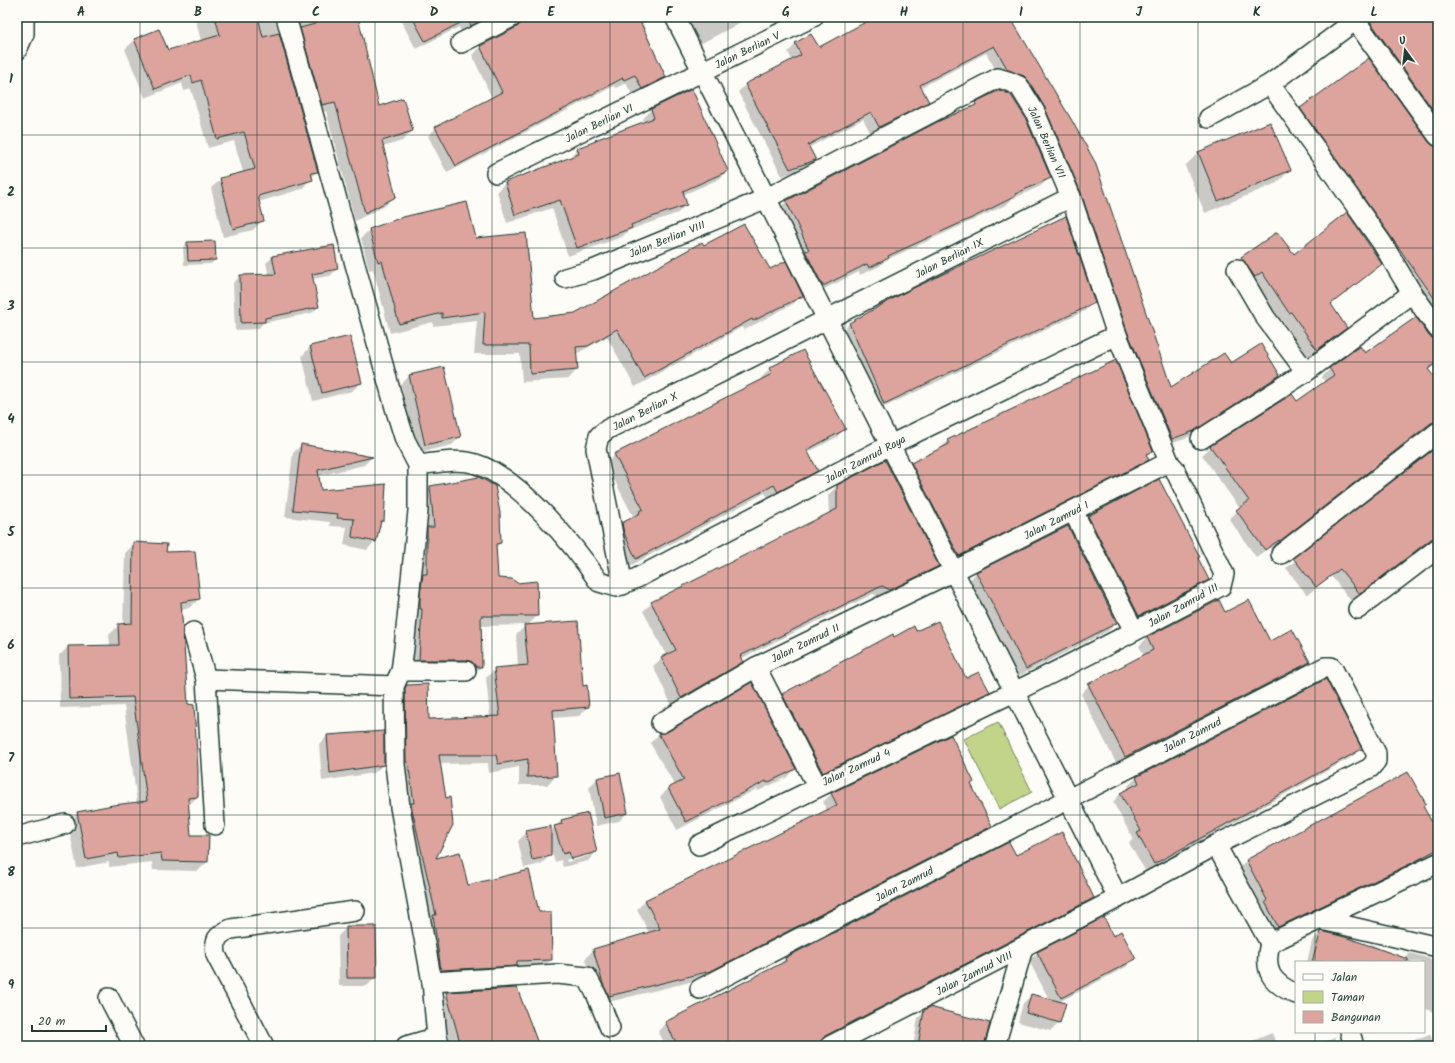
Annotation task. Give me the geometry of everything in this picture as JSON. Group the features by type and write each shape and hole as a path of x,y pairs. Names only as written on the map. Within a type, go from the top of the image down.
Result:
{"street":[{"path":"17,50 24,34 24,17"},
{"path":"286,17 396,411 405,440 418,464 418,511 398,679 395,764 400,807 432,982 439,1042 406,1046"},
{"path":"461,43 512,17"},
{"path":"675,17 1118,898"},
{"name":"Jalan Berlian V","path":"702,72 813,17"},
{"path":"1209,118 1270,84 1354,19 1438,136"},
{"name":"Jalan Berlian VI","path":"496,173 702,72"},
{"name":"Jalan Berlian VII","path":"767,198 998,78 1008,80 1019,86 1035,112 1072,197 1117,335 1163,466"},
{"path":"1270,84 1382,243 1412,293 1438,330"},
{"name":"Jalan Berlian IX","path":"828,319 1072,197"},
{"name":"Jalan Berlian VIII","path":"565,278 593,270 767,198"},
{"path":"1237,269 1265,316 1306,372"},
{"path":"1201,439 1306,372 1412,293"},
{"name":"Jalan Berlian X","path":"620,586 596,449 599,436 608,429 828,319"},
{"name":"Jalan Zamrud Raya","path":"620,586 676,559 890,445 1117,335"},
{"path":"1281,554 1438,432"},
{"path":"418,464 450,462 475,463 486,467 520,490 580,555 598,582 620,586"},
{"name":"Jalan Zamrud I","path":"954,571 1163,466"},
{"name":"Jalan Zamrud III","path":"1015,692 1221,586 1224,574 1174,468 1163,466"},
{"path":"1074,511 1134,631"},
{"path":"1358,609 1438,548"},
{"name":"Jalan Zamrud II","path":"661,723 756,667 954,571"},
{"path":"193,632 206,679 215,825"},
{"path":"756,667 816,786"},
{"name":"Jalan Zamrud","path":"700,989 1325,667 1331,667 1376,754 1376,761 1370,768 1216,845 1118,898"},
{"path":"206,679 398,679 466,671"},
{"name":"Jalan Zamrud 4","path":"699,845 816,786 1015,692"},
{"path":"17,837 65,824"},
{"path":"1216,845 1270,943 1267,954 1268,965 1272,977 1280,987 1295,994"},
{"path":"1270,943 1322,920 1438,863"},
{"name":"Jalan Zamrud VIII","path":"830,1046 858,1039 1023,948 1118,898"},
{"path":"264,1046 216,955 214,944 220,934 231,929 355,910"},
{"path":"1322,920 1438,947"},
{"path":"995,1046 1023,948"},
{"path":"432,982 557,974 587,977 597,996 610,1028"},
{"path":"109,998 134,1046"},
{"path":"1350,1033 1354,1046"}],"green space":[{"path":"998,722 1032,792 999,809 964,739"}],"building":[{"path":"215,17 258,17 263,37 279,33 318,172 311,173 313,180 258,196 264,221 233,229 220,178 255,169 244,132 217,139 201,80 193,83 191,75 155,89 134,39 159,29 168,50 220,35"},
{"path":"313,17 358,17 379,106 403,98 413,131 382,141 396,197 365,213 335,102 322,105 300,28 315,24"},
{"path":"412,17 488,17 471,26 468,19 425,41"},
{"path":"523,17 638,17 666,77 642,89 635,75 624,80 623,78 456,166 435,127 502,92 480,46 517,27 521,23"},
{"path":"875,17 1010,17 1095,162 1171,387 1224,353 1231,363 1261,344 1280,375 1194,431 1172,439 1127,331 1081,193 1045,108 1028,80 1024,76 1008,70 994,46 920,85 929,102 879,127 871,112 808,145 816,160 790,169 745,84 801,55 795,43 811,34 819,47"},
{"path":"1367,17 1438,17 1438,117"},
{"path":"1369,58 1429,142 1438,147 1438,310 1434,304 1437,302 1300,108"},
{"path":"692,89 728,171 683,191 687,205 631,225 632,228 577,248 560,200 515,215 505,182 579,154 577,148 654,118 651,109"},
{"path":"1000,90 1011,95 1025,117 1051,178 1015,194 1016,196 974,217 888,256 889,258 869,268 867,264 823,286 805,251 809,250 786,201 939,121 976,105 975,102"},
{"path":"1270,122 1291,170 1218,201 1198,152"},
{"path":"467,202 476,238 526,233 534,318 575,313 702,242 704,245 744,224 770,269 786,261 803,296 753,321 752,319 644,378 617,329 588,346 576,347 578,370 530,374 529,345 483,345 485,312 442,318 442,313 399,324 382,261 378,262 369,229 403,217"},
{"path":"1347,212 1382,264 1331,304 1347,328 1317,350 1291,312 1289,313 1262,272 1255,277 1241,257 1277,232 1294,254"},
{"path":"1066,216 1095,303 884,404 849,323 907,291"},
{"path":"215,241 216,260 188,261 187,242"},
{"path":"334,245 338,269 312,274 319,307 265,318 265,322 241,323 240,275 276,274 272,256"},
{"path":"1416,317 1429,336 1438,340 1438,362 1428,369 1438,382 1438,421 1431,423 1280,541 1279,540 1265,550 1236,510 1249,501 1210,446 1292,394 1297,401 1334,375 1329,368 1360,346 1365,353"},
{"path":"350,336 362,383 322,393 310,346"},
{"path":"803,350 846,429 807,450 818,471 778,492 774,485 636,559 624,533 622,523 640,513 639,511 643,509 614,454 772,374 769,368"},
{"path":"1116,360 1153,451 1146,454 1149,460 959,556 911,463 949,444 947,440"},
{"path":"444,367 461,437 425,445 409,375"},
{"path":"301,444 373,457 318,470 321,490 386,484 384,521 381,521 376,542 352,537 354,519 337,518 338,514 293,510"},
{"path":"1438,446 1438,537 1431,539 1360,594 1340,569 1316,587 1293,558"},
{"path":"885,460 939,566 890,590 882,586 740,656 743,662 681,698 661,657 676,650 651,602 837,509 837,485"},
{"path":"479,477 495,486 500,513 501,543 496,544 498,578 512,579 517,583 537,581 538,616 481,616 482,667 476,667 472,662 466,660 419,660 422,609 420,609 420,595 423,574 427,574 427,527 434,527 430,486"},
{"path":"1159,479 1200,557 1198,558 1209,580 1139,616 1088,516"},
{"path":"1068,526 1117,623 1026,669 976,572"},
{"path":"133,542 167,544 166,552 195,551 200,599 181,602 188,704 194,705 198,770 198,797 188,798 191,835 209,835 208,862 162,861 161,853 119,858 118,853 86,859 77,812 113,805 147,801 133,697 69,699 68,646 119,645 118,624 132,623"},
{"path":"1219,600 1225,612 1249,600 1270,641 1292,629 1310,662 1125,757 1088,684 1153,650 1147,637"},
{"path":"578,621 583,686 587,685 589,707 553,710 557,776 527,777 528,759 498,764 496,755 439,755 446,798 450,797 453,825 436,858 460,852 468,885 529,870 539,912 551,912 552,960 517,961 517,966 441,970 433,915 436,915 411,805 411,803 414,803 408,762 406,762 405,688 407,685 428,684 429,719 500,716 494,668 528,665 524,625"},
{"path":"938,621 966,678 979,672 990,692 823,773 782,694 893,634 894,637 914,626 916,631"},
{"path":"1326,679 1362,749 1154,864 1137,833 1141,831 1120,793 1139,783 1136,777"},
{"path":"752,682 796,769 767,783 766,781 686,822 668,788 684,780 658,733 667,732"},
{"path":"384,731 384,765 330,773 327,735"},
{"path":"951,735 974,782 971,784 992,826 711,971 609,996 603,984 593,949 660,929 645,900 837,805 831,793"},
{"path":"1408,772 1426,804 1423,806 1438,833 1438,849 1278,927 1265,902 1267,900 1246,860"},
{"path":"620,773 628,813 604,818 597,778"},
{"path":"588,813 597,852 571,859 569,852 563,854 554,826 562,824 561,820"},
{"path":"551,826 551,856 532,860 526,831"},
{"path":"1062,832 1094,898 825,1036 820,1044 815,1046 678,1046 665,1022 786,961 785,958 1009,842 1016,855"},
{"path":"1104,917 1113,936 1121,931 1136,959 1061,998 1037,952"},
{"path":"346,926 376,926 377,978 347,978"},
{"path":"1321,931 1345,937 1408,959 1408,961 1312,961"},
{"path":"517,988 539,1046 461,1046 446,992"},
{"path":"1031,994 1066,1003 1060,1023 1026,1013"},
{"path":"930,1007 990,1023 984,1046 918,1046 924,1010"}]}
